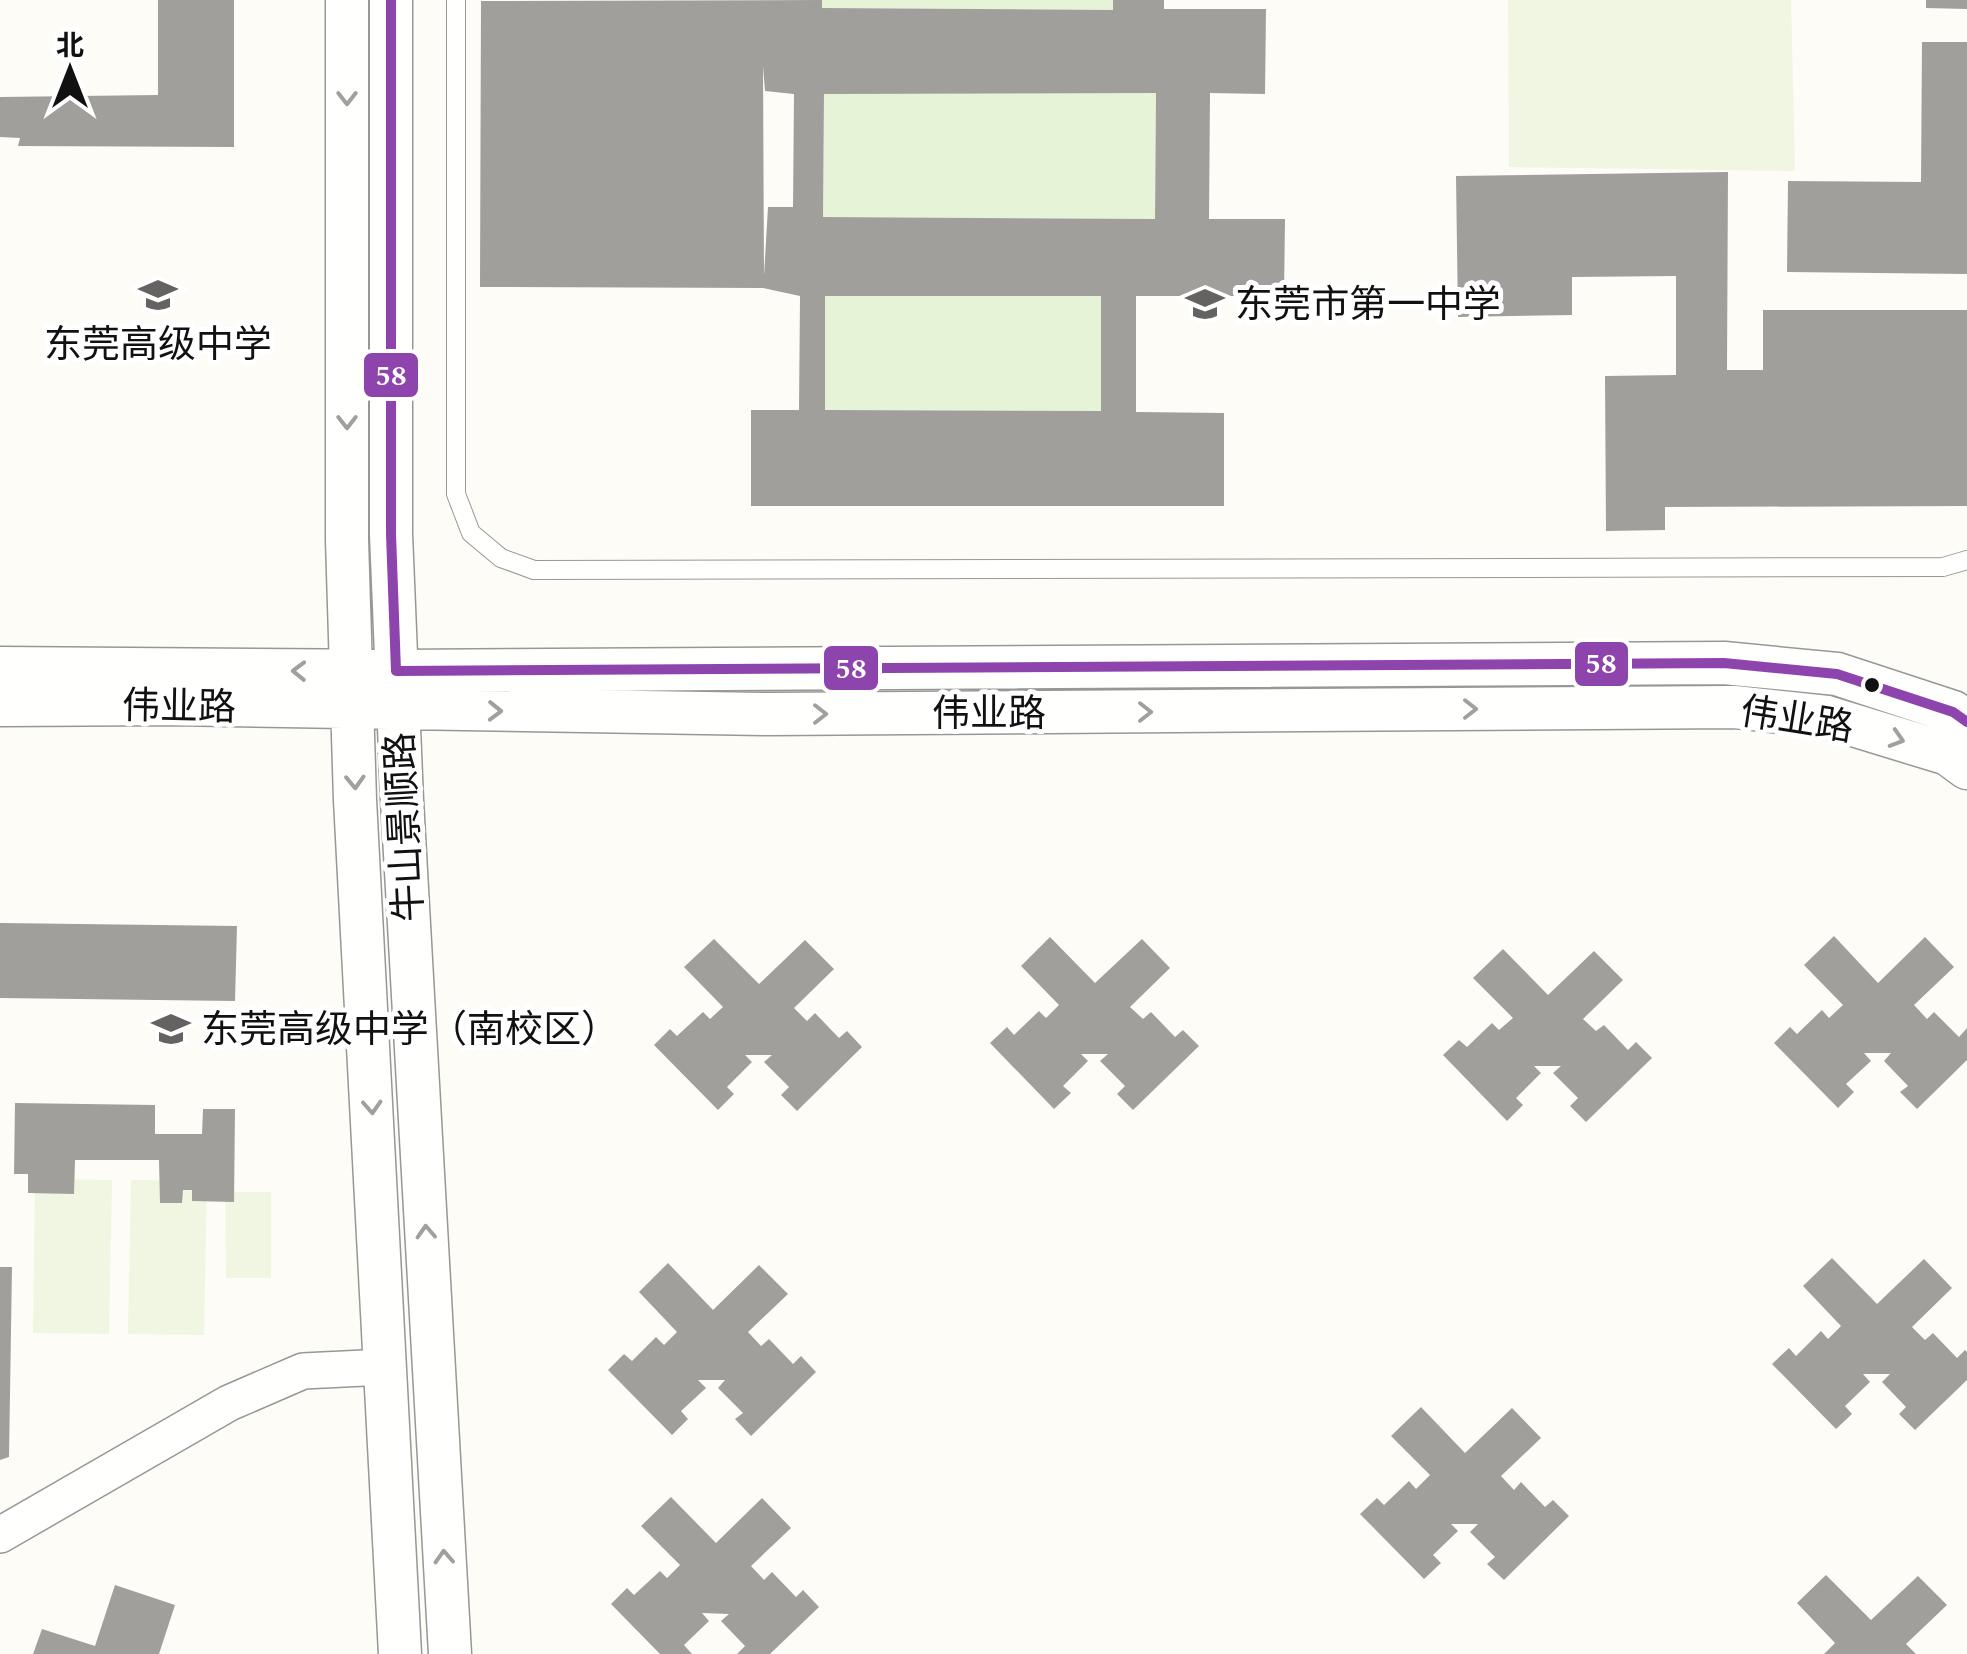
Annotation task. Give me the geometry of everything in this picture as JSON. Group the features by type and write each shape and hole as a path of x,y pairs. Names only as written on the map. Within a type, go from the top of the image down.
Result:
{"street":[{"name":"牛山景顺路","path":"347,0 347,540 355,800 400,1654"},
{"name":"牛山景顺路","path":"391,0 391,534 450,1654"},
{"name":"伟业路","path":"0,668 397,690 1724,663 1837,674 1952,712 1967,722"},
{"name":"伟业路","path":"0,705 172,704 352,690"},
{"name":"伟业路","path":"397,690 789,714 1734,708 1827,717 1948,754 1967,768"},
{"path":"0,1536 258,1390 303,1371 386,1367"}],"lane":[{"path":"456,0 456,494 471,533 501,558 534,570 1944,568 1967,560"}],"green space":[{"path":"822,0 1113,0 1113,10 822,8"},
{"path":"1508,0 1791,0 1795,171 1509,167"},
{"path":"1156,93 1155,219 823,217 824,94"},
{"path":"825,296 1101,296 1101,411 825,410"},
{"path":"35,1179 112,1180 109,1334 33,1333"},
{"path":"131,1180 207,1181 204,1335 128,1334"},
{"path":"225,1192 271,1192 271,1278 226,1278"}],"building":[{"path":"158,0 234,0 234,147 18,146 20,138 0,137 0,97 158,95"},
{"path":"822,0 822,8 1113,10 1113,0 1164,0 1164,9 1266,9 1265,94 1210,93 1209,219 1285,219 1284,296 1136,296 1136,412 1224,413 1224,506 751,506 751,410 799,410 800,296 763,288 480,287 481,1","holes":["763,66 765,91 794,94 793,207 768,207 764,276","1156,93 1155,219 823,217 824,94","825,296 1101,296 1101,411 825,410"]},
{"path":"1926,0 1967,0 1967,9 1926,8"},
{"path":"1922,42 1967,42 1967,274 1787,272 1788,181 1921,182"},
{"path":"1728,172 1727,370 1763,370 1763,310 1967,310 1967,506 1665,507 1665,530 1606,531 1605,376 1676,375 1676,276 1572,277 1572,315 1458,317 1456,176"},
{"path":"0,923 237,926 235,1001 0,998"},
{"path":"1834,936 1878,983 1925,937 1954,967 1914,1005 1927,1019 1934,1012 1959,1037 1967,1028 1967,1060 1917,1109 1900,1092 1908,1086 1884,1061 1891,1053 1864,1053 1871,1061 1846,1084 1854,1092 1838,1108 1774,1043 1790,1027 1797,1034 1822,1010 1829,1018 1843,1005 1804,965"},
{"path":"1050,937 1095,983 1142,939 1170,968 1130,1007 1143,1019 1151,1012 1175,1037 1183,1030 1199,1046 1133,1110 1117,1094 1125,1086 1100,1061 1108,1054 1081,1054 1088,1061 1063,1086 1071,1093 1054,1109 990,1043 1007,1027 1014,1035 1039,1011 1046,1018 1059,1005 1021,966"},
{"path":"714,939 759,984 805,940 834,969 794,1008 807,1021 815,1013 839,1038 847,1031 862,1047 797,1111 781,1095 789,1087 764,1062 772,1055 745,1055 752,1062 727,1087 734,1094 718,1110 654,1045 670,1029 677,1036 703,1012 710,1019 723,1007 684,967"},
{"path":"1503,949 1548,995 1594,951 1623,980 1583,1019 1596,1031 1604,1025 1628,1050 1636,1042 1652,1058 1586,1122 1570,1106 1578,1098 1553,1073 1561,1066 1534,1066 1541,1073 1516,1098 1523,1105 1507,1121 1443,1055 1459,1040 1467,1047 1492,1023 1499,1030 1513,1018 1473,978"},
{"path":"15,1103 155,1105 155,1134 202,1134 203,1109 235,1109 234,1202 192,1201 192,1190 183,1190 182,1203 160,1203 159,1160 75,1160 74,1194 28,1193 28,1174 14,1174"},
{"path":"1832,1258 1877,1304 1924,1259 1952,1288 1912,1327 1925,1340 1933,1333 1957,1358 1965,1350 1967,1380 1915,1430 1899,1414 1906,1407 1882,1382 1890,1374 1863,1374 1870,1382 1845,1406 1852,1414 1836,1429 1772,1364 1789,1348 1796,1356 1821,1331 1828,1339 1841,1326 1803,1286"},
{"path":"668,1263 713,1310 759,1265 788,1294 748,1332 761,1346 769,1339 793,1364 801,1356 816,1372 751,1436 735,1419 743,1413 718,1388 725,1380 698,1380 706,1388 681,1411 688,1419 672,1435 608,1370 624,1354 632,1361 656,1337 664,1345 677,1332 639,1292"},
{"path":"0,1267 12,1267 9,1457 0,1460"},
{"path":"1421,1407 1465,1453 1512,1408 1541,1438 1501,1476 1514,1490 1521,1482 1545,1507 1553,1500 1569,1516 1504,1580 1487,1564 1495,1557 1470,1532 1478,1524 1451,1524 1458,1531 1433,1555 1441,1563 1424,1579 1360,1514 1377,1498 1384,1505 1409,1481 1416,1489 1430,1475 1391,1436"},
{"path":"671,1497 716,1543 762,1498 791,1528 751,1566 764,1580 772,1572 796,1597 803,1590 819,1607 770,1654 737,1654 745,1646 721,1621 729,1614 702,1613 709,1621 684,1645 692,1654 660,1654 611,1604 627,1588 634,1595 660,1571 667,1578 680,1565 641,1526"},
{"path":"1826,1575 1871,1620 1918,1576 1947,1605 1906,1644 1916,1654 1824,1654 1835,1643 1797,1603"},
{"path":"115,1585 175,1605 159,1654 33,1654 42,1629 95,1646"}],"transit line":[{"name":"58","path":"391,0 391,534 396,671 1724,663 1837,674 1953,712 1967,722"}],"place":[{"name":"东莞高级中学","path":"158,295"},
{"name":"东莞市第一中学","path":"1205,304"},
{"name":"东莞高级中学（南校区）","path":"171,1029"}]}
